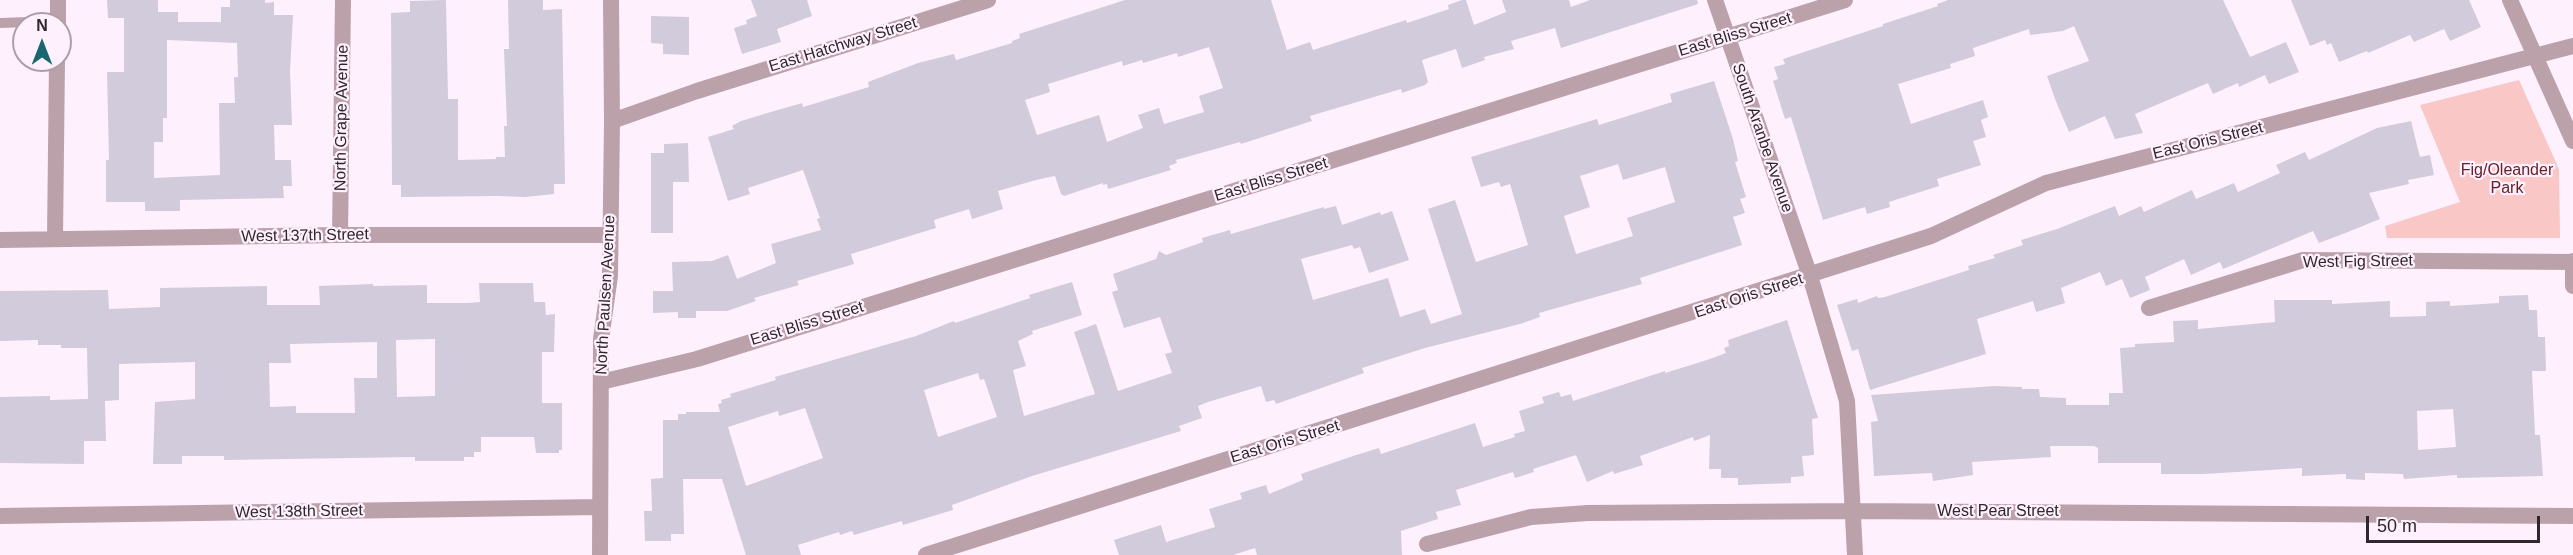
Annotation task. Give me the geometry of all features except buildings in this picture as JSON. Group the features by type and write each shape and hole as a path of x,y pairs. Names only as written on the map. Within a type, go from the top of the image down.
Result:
{"street":[{"name":"North Grape Avenue","path":"340,235 343,0"},
{"name":"North Paulsen Avenue","path":"600,555 601,339 610,276 611,0"},
{"name":"East Hatchway Street","path":"612,121 697,91 988,0"},
{"name":"South Aranbe Avenue","path":"1715,0 1810,276 1847,401 1854,555"},
{"name":"East Bliss Street","path":"601,382 697,359 1845,0"},
{"path":"2510,0 2573,141"},
{"name":"East Oris Street","path":"926,555 1931,237 2046,183 2573,46"},
{"path":"55,239 57,72"},
{"name":"West 137th Street","path":"0,240 340,235 610,235"},
{"name":"West Fig Street","path":"2150,308 2303,261 2573,262"},
{"path":"2573,262 2573,286"},
{"name":"West 138th Street","path":"0,516 599,507"},
{"name":"West Pear Street","path":"1427,544 1531,517 1588,513 1852,511 2573,516"}],"green space":[{"name":"Fig/Oleander Park","path":"2519,80 2559,169 2560,238 2387,238 2385,226 2460,202 2420,105"}]}
